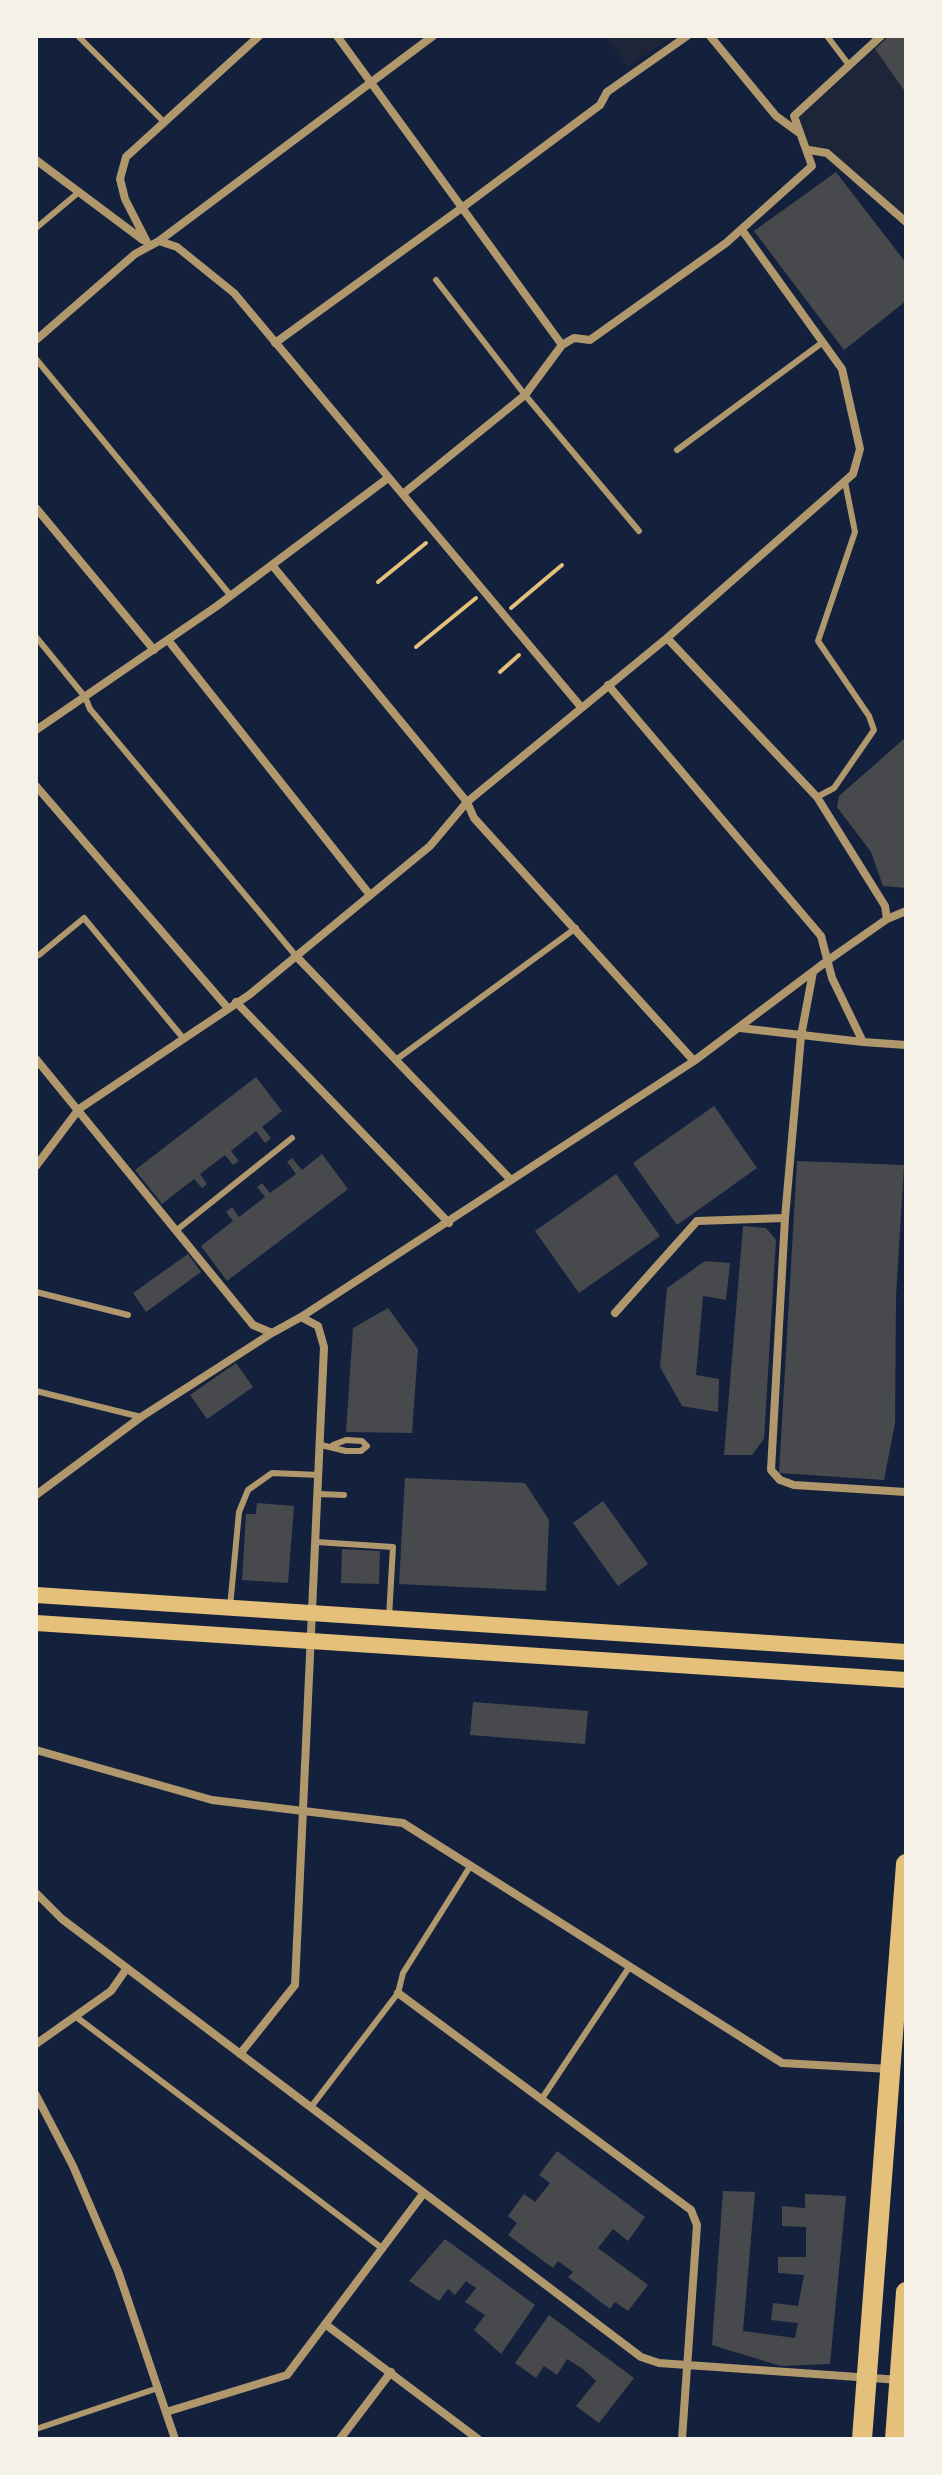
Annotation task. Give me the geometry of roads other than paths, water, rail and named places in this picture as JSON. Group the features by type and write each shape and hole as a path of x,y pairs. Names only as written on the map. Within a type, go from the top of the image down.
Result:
{"main road":[{"path":"36,1595 389,1621 906,1652"},
{"path":"36,1623 906,1680"},
{"path":"862,2439 906,1864"},
{"path":"895,2439 903,2380 906,2292"}],"street":[{"path":"149,246 125,199 120,179 126,157 259,36"},
{"path":"337,36 562,345"},
{"path":"36,340 135,254 159,241 433,36"},
{"path":"275,343 600,105 607,92 687,36"},
{"path":"710,36 776,116 799,132"},
{"path":"404,493 525,395 562,345 574,338 590,340 742,230 752,216 812,166 809,150 794,116 881,36"},
{"path":"809,150 827,153 906,222"},
{"path":"36,160 81,191 149,246"},
{"path":"36,1166 79,1109 236,1002 296,956 430,846 467,802 667,638 853,474 860,449 842,369 742,230"},
{"path":"159,241 177,247 234,293 581,707"},
{"path":"36,730 231,596 388,478"},
{"path":"36,508 154,650"},
{"path":"272,565 467,802 474,818 694,1061"},
{"path":"667,638 817,797 885,906 887,919"},
{"path":"168,640 370,895"},
{"path":"608,685 821,936 827,961 863,1042"},
{"path":"36,786 227,1007"},
{"path":"38,1491 141,1417 449,1223 694,1061 827,961 887,919 906,911"},
{"path":"296,956 511,1180"},
{"path":"813,972 801,1036 785,1218 771,1470 780,1480 794,1485 906,1492"},
{"path":"236,1002 449,1223"},
{"path":"740,1028 906,1045"},
{"path":"36,1059 178,1229 253,1325 272,1333"},
{"path":"615,1313 697,1221 785,1218"},
{"path":"240,2054 295,1985 300,1811 324,1347 318,1326 301,1317"},
{"path":"36,1750 212,1800 403,1823 782,2063 892,2069"},
{"path":"36,1893 62,1919 641,2357 659,2363 903,2380"},
{"path":"36,2044 111,1991 127,1968"},
{"path":"398,1993 691,2210 697,2225 682,2439"},
{"path":"36,2095 73,2166 118,2271 175,2439"},
{"path":"166,2412 287,2375 423,2194"},
{"path":"325,2324 478,2439"},
{"path":"340,2439 391,2372"}],"lane":[{"path":"78,36 163,121"},
{"path":"827,36 849,65"},
{"path":"36,228 81,191"},
{"path":"436,280 525,395 639,531"},
{"path":"677,450 823,342"},
{"path":"36,359 231,596"},
{"path":"817,797 834,788 874,730 869,716 818,641 855,532 845,482"},
{"path":"36,637 85,697 90,709 296,956"},
{"path":"39,955 84,918 183,1038"},
{"path":"397,1059 576,928"},
{"path":"178,1229 292,1138"},
{"path":"36,1292 128,1315"},
{"path":"36,1391 141,1417"},
{"path":"321,1445 346,1440 362,1441 367,1446 361,1451 346,1451 332,1445"},
{"path":"230,1609 239,1512 248,1490 272,1473 319,1475"},
{"path":"318,1494 344,1495"},
{"path":"316,1542 393,1547 389,1621"},
{"path":"311,2107 398,1993 403,1973 471,1865"},
{"path":"541,2100 630,1966"},
{"path":"75,2016 383,2249"},
{"path":"36,2429 158,2388"}]}
